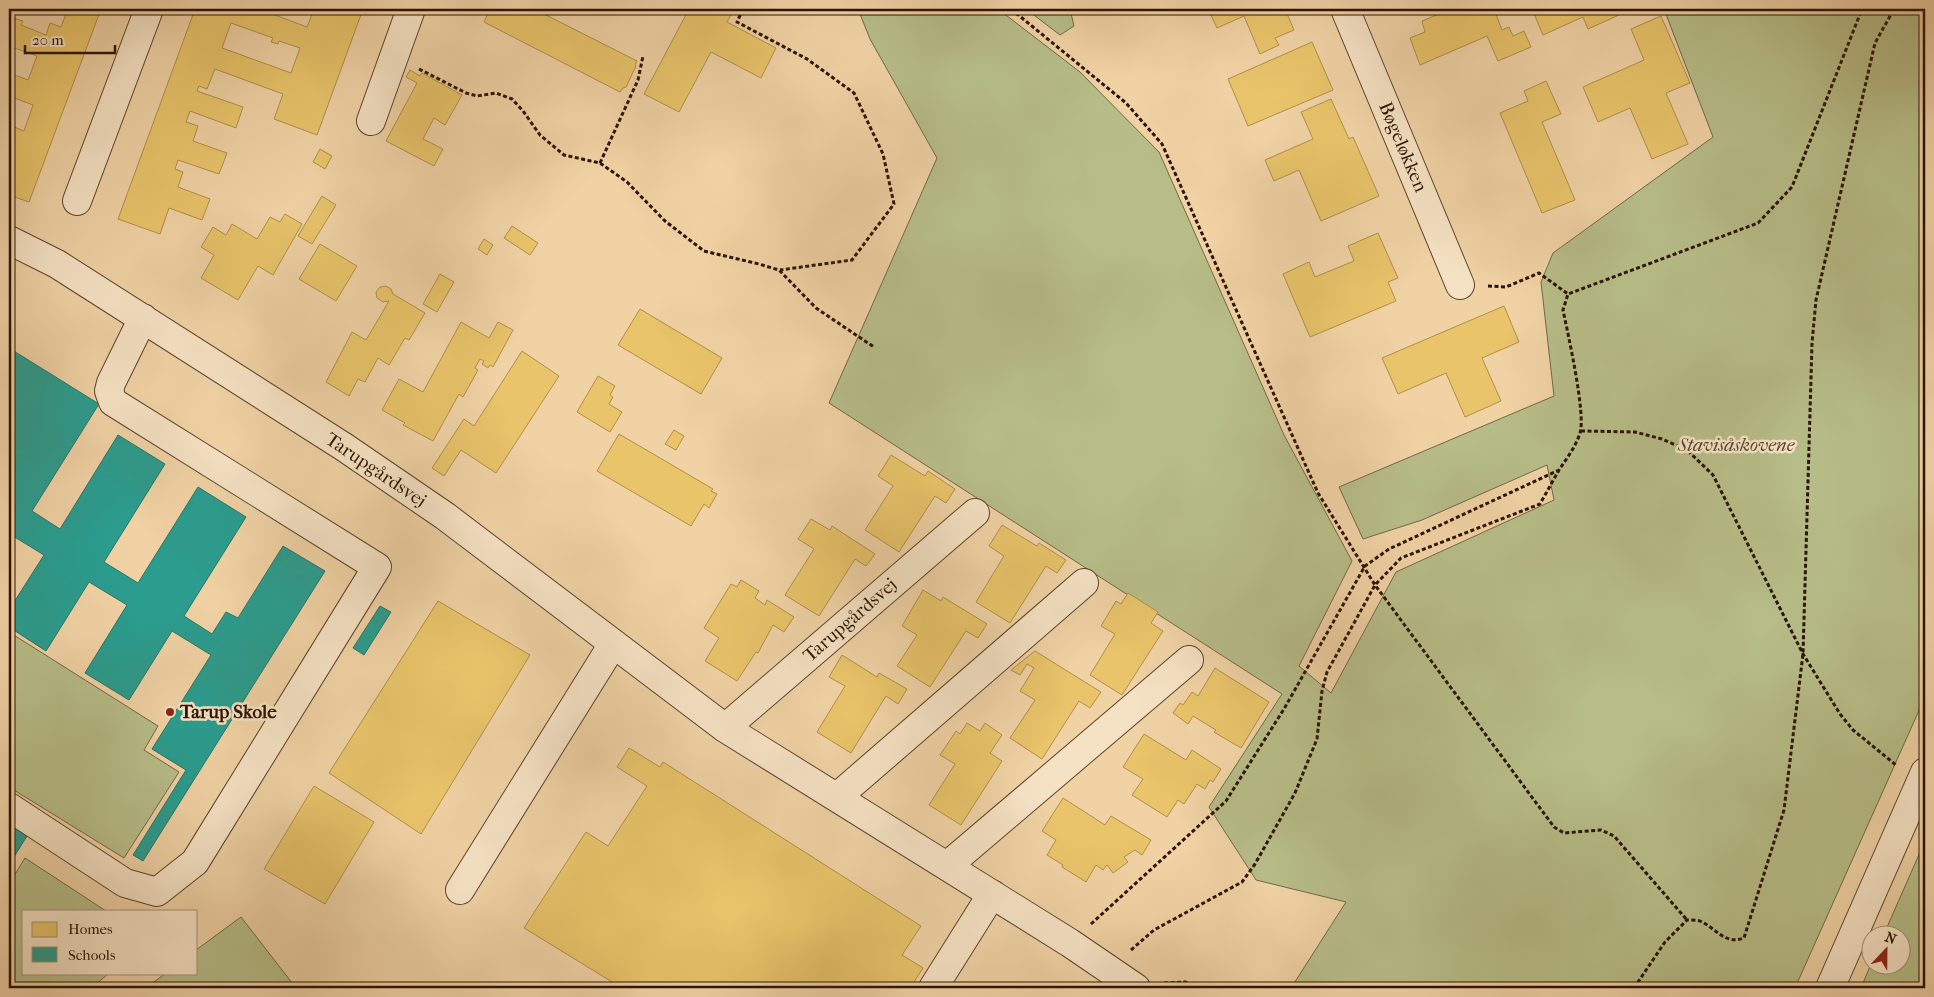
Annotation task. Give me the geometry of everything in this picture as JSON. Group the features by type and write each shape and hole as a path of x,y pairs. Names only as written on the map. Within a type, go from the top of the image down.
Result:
{"street":[{"path":"77,201 149,9"},
{"path":"370,121 412,9"},
{"name":"Bøgeløkken","path":"1345,9 1460,285"},
{"name":"Tarupgårdsvej","path":"9,240 57,264 344,447 445,516 725,728 1070,943 1126,981"},
{"path":"9,807 125,883 156,892 195,862 377,567 113,402 109,391 143,318"},
{"name":"Tarupgårdsvej","path":"725,728 975,513"},
{"path":"837,797 1084,583"},
{"path":"460,890 613,644"},
{"path":"947,866 1189,660"},
{"path":"1830,988 1922,778"},
{"path":"933,988 992,894"}],"path":[{"path":"394,56 466,93 477,96 496,93 512,99 540,135 564,155 600,163 627,182 665,221 704,251 779,270 852,260 894,204 883,154 854,93 807,59 737,22 743,9"},
{"path":"1011,9 1126,103 1162,144 1318,493 1365,566 1375,585 1554,827 1564,832 1601,830 1614,836 1687,920"},
{"path":"1568,294 1758,223 1792,187 1862,9"},
{"path":"1634,988 1665,942 1687,920 1698,920 1727,939 1735,941 1744,938 1784,810 1803,654 1812,353 1816,300 1875,43 1894,9"},
{"path":"600,163 638,80 643,56"},
{"path":"779,270 816,308 874,347"},
{"path":"1460,285 1506,287 1539,273 1568,294"},
{"path":"1126,981 1134,946 1154,930 1242,882 1255,864 1295,792 1317,739 1322,691 1327,672 1375,585 1401,558 1540,504 1581,431 1580,407 1563,310 1568,294"},
{"path":"1581,431 1635,432 1662,439 1687,450 1713,476 1803,654 1840,714 1853,730 1922,778"},
{"path":"1070,943 1226,801 1284,709 1365,566 1389,549 1559,470"}],"green space":[{"name":"Stavisåskovene","path":"858,9 998,9 1080,72 1159,152 1284,435 1352,561 1299,666 1331,693 1396,572 1554,500 1547,465 1422,520 1363,539 1339,487 1554,396 1541,282 1553,253 1713,137 1664,9 1925,9 1925,697 1795,988 1291,988 1346,902 1256,880 1209,807 1282,694 829,403 937,158 870,39"},
{"path":"1026,9 1070,9 1074,26 1060,35"},
{"path":"9,632 158,726 144,750 179,772 124,858 9,787"},
{"path":"1925,841 1925,988 1861,988 1867,974 1912,974 1912,924 1888,924"},
{"path":"25,858 104,910 22,910 22,974 108,974 92,988 16,988 9,980 9,884"},
{"path":"241,917 296,988 146,988 165,974 198,974 198,949"}],"building: Homes":[{"path":"52,9 101,9 29,202 9,195 9,125 24,131 33,105 9,96 9,73 28,80 37,56 9,46 9,21 12,22 13,18 23,21 21,25 46,35 50,23 61,27 66,14"},
{"path":"195,9 259,9 307,27 314,9 363,9 317,135 274,119 283,94 215,69 207,89 199,86 197,91 243,107 236,128 190,111 186,122 198,126 193,141 227,153 219,174 178,160 175,169 183,172 178,187 210,199 202,220 169,208 160,234 118,219","holes":["231,23 273,38 271,42 278,44 279,41 300,48 291,73 222,48"]},
{"path":"490,9 534,9 637,61 626,87 620,92 484,22"},
{"path":"689,9 734,9 727,22 776,48 761,78 711,52 679,112 644,94"},
{"path":"1208,9 1285,9 1294,30 1275,38 1279,45 1260,54 1244,16 1217,28"},
{"path":"1451,9 1494,9 1502,30 1509,27 1513,36 1524,31 1531,47 1498,61 1487,36 1420,65 1410,38 1425,32 1422,21"},
{"path":"1532,9 1617,9 1619,15 1588,29 1583,17 1543,35"},
{"path":"1661,16 1690,83 1666,93 1688,144 1652,159 1630,108 1598,122 1583,87 1644,60 1631,29"},
{"path":"1312,42 1333,90 1248,126 1228,79"},
{"path":"410,70 420,76 422,73 462,95 445,125 434,118 423,139 443,149 434,166 386,141 417,83 406,77"},
{"path":"1546,81 1561,114 1542,122 1575,200 1542,213 1500,113 1528,101 1524,91"},
{"path":"1331,99 1349,139 1353,137 1379,196 1321,221 1299,170 1274,181 1265,160 1313,139 1301,112"},
{"path":"320,149 332,156 325,169 313,162"},
{"path":"322,196 336,205 312,244 298,236"},
{"path":"285,214 302,224 273,275 258,266 238,300 201,278 214,255 201,247 213,227 226,235 232,224 257,239 270,217 280,222"},
{"path":"512,226 538,243 530,255 504,238"},
{"path":"1378,233 1398,278 1388,282 1396,301 1310,337 1283,274 1309,262 1315,277 1354,261 1348,246"},
{"path":"484,239 493,245 487,255 478,249"},
{"path":"320,244 357,266 336,301 299,279"},
{"path":"440,274 454,282 437,312 423,304"},
{"path":"386,286 391,289 393,294 425,313 409,340 405,338 389,365 378,358 365,382 358,379 349,396 326,382 352,332 366,340 389,301 383,302 377,298 376,292 380,287"},
{"path":"1504,306 1519,342 1482,358 1501,401 1465,417 1446,373 1398,394 1382,358"},
{"path":"640,309 722,358 701,394 618,345"},
{"path":"461,322 489,338 498,322 513,330 493,367 490,365 488,368 482,364 484,361 480,359 475,368 478,370 463,397 459,394 433,441 403,425 405,423 382,410 399,379 423,392"},
{"path":"522,351 559,376 496,473 461,450 444,476 432,468 464,419 474,426"},
{"path":"598,376 615,386 610,395 613,397 609,404 622,412 610,432 577,412"},
{"path":"674,430 684,436 676,450 665,444"},
{"path":"619,434 713,489 711,491 717,494 709,508 704,504 691,526 597,471"},
{"path":"891,455 925,476 928,471 955,489 946,503 935,496 899,552 865,530 893,486 878,476"},
{"path":"811,519 830,530 832,526 875,554 866,566 855,559 819,616 785,595 814,549 798,539"},
{"path":"1002,525 1037,546 1039,543 1066,560 1057,573 1046,566 1010,623 976,602 1004,556 989,546"},
{"path":"741,580 759,591 755,598 765,605 767,600 794,617 784,632 773,625 758,653 756,652 737,681 705,661 719,638 704,628 731,584 737,587"},
{"path":"923,590 941,601 943,597 987,624 978,638 966,631 930,687 897,666 917,635 902,626"},
{"path":"1128,593 1158,612 1151,623 1163,631 1122,695 1090,675 1115,634 1101,626 1116,601 1121,604"},
{"path":"438,601 530,655 421,834 329,773"},
{"path":"1035,651 1101,692 1090,708 1079,701 1042,759 1010,738 1035,700 1020,691 1034,668 1027,664 1020,675 1011,670"},
{"path":"842,655 877,677 879,673 907,689 898,704 886,696 851,753 817,732 845,686 829,677"},
{"path":"1215,668 1269,702 1241,748 1214,732 1216,730 1193,716 1188,724 1173,713 1180,703 1183,705 1192,692 1198,696"},
{"path":"967,723 980,731 985,723 1002,735 990,753 1002,761 961,825 929,805 955,764 940,755 956,731 960,734"},
{"path":"1144,734 1186,760 1192,750 1221,769 1213,782 1210,780 1205,789 1197,784 1184,804 1178,800 1167,817 1132,795 1143,779 1123,767"},
{"path":"629,748 660,767 663,762 921,926 902,955 923,968 910,988 622,988 524,928 586,832 608,846 647,786 617,767"},
{"path":"314,786 374,822 325,904 264,869"},
{"path":"1063,798 1105,825 1111,816 1151,840 1142,855 1135,850 1124,857 1128,862 1113,873 1107,865 1103,870 1096,865 1086,882 1047,855 1056,840 1042,831"}],"building: Schools":[{"path":"9,348 99,404 32,511 60,529 118,435 165,464 104,562 138,583 198,487 246,517 184,616 212,634 226,612 238,618 283,546 325,571 143,861 133,855 186,770 152,749 211,655 172,631 129,700 85,673 127,605 89,582 46,651 9,627 9,610 44,555 13,536 9,543"},
{"path":"380,606 391,612 364,655 353,648"},
{"path":"9,824 27,836 9,865"}],"place":[{"name":"Tarup Skole","path":"170,712"}]}
